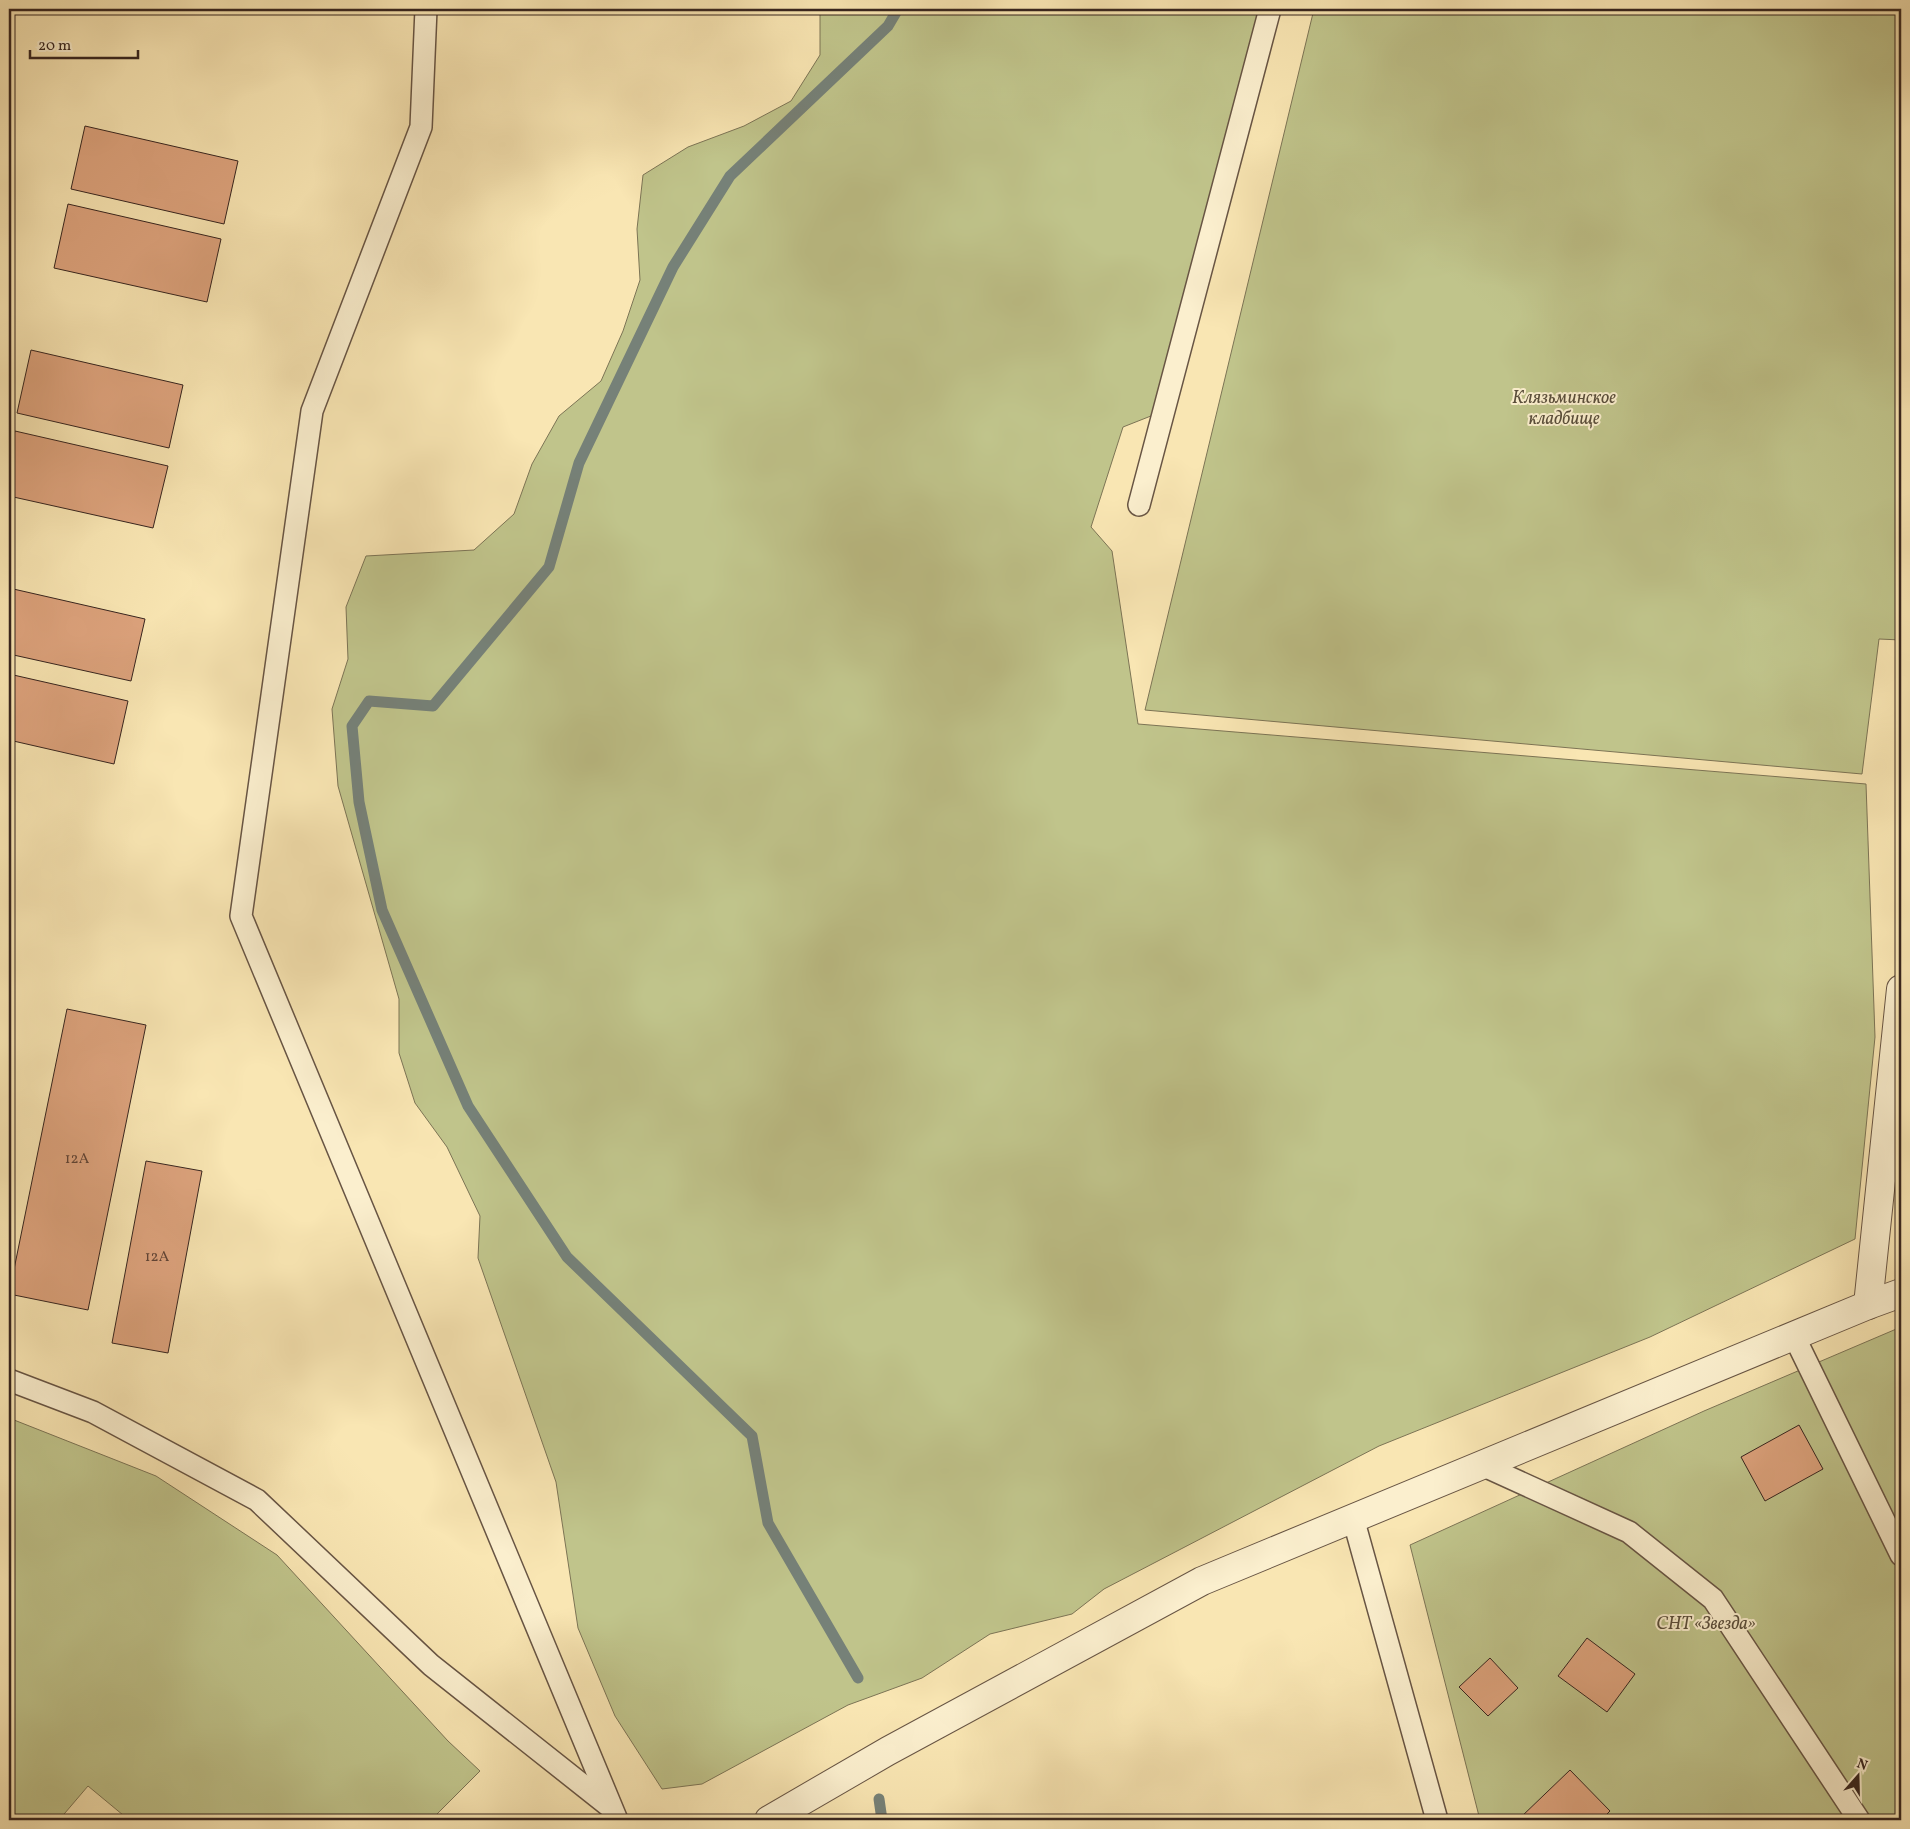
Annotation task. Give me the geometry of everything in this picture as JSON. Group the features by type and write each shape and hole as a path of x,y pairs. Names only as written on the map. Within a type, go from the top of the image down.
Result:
{"street":[{"path":"1868,1305 1901,988"},
{"path":"770,1820 888,1751 1202,1581 1901,1293"}],"lane":[{"path":"426,9 421,127 312,411 241,916 614,1814"},
{"path":"1139,505 1270,9"},
{"path":"1794,1336 1901,1555"},
{"path":"9,1380 93,1412 257,1500 431,1665 614,1814"},
{"path":"1482,1465 1629,1532 1713,1599 1859,1820"},
{"path":"1353,1518 1437,1820"}],"green space":[{"path":"820,9 1269,9 1161,412 1123,427 1091,527 1112,551 1138,724 1866,784 1875,1037 1855,1239 1650,1337 1379,1446 1104,1589 1072,1614 990,1634 922,1678 848,1705 702,1784 662,1789 615,1716 578,1628 556,1482 478,1258 480,1216 447,1147 415,1103 399,1053 399,999 338,786 332,709 348,659 346,607 366,556 474,550 514,514 532,464 559,416 601,381 623,331 640,280 637,229 643,175 688,147 744,126 791,101 820,55"},
{"name":"Клязьминское кладбище","path":"1314,9 1901,9 1901,640 1879,639 1862,774 1145,710"},
{"name":"СНТ «Звезда»","path":"1901,1327 1901,1820 1480,1820 1410,1545 1704,1411"},
{"path":"9,1418 156,1476 277,1555 448,1741 480,1771 431,1820 129,1820 88,1786 59,1820 9,1820"}],"building":[{"path":"85,126 238,161 224,224 71,189"},
{"path":"68,204 221,239 207,302 54,268"},
{"path":"31,350 183,385 169,448 17,413"},
{"path":"15,431 168,466 153,528 9,496 9,458"},
{"path":"9,588 145,619 131,681 9,654"},
{"path":"9,674 128,701 114,764 9,740"},
{"path":"67,1009 146,1025 88,1310 9,1294"},
{"path":"146,1161 202,1171 168,1353 112,1343"},
{"path":"1799,1425 1823,1469 1765,1501 1741,1457"},
{"path":"1587,1638 1635,1674 1607,1712 1558,1676"},
{"path":"1490,1658 1518,1688 1488,1716 1459,1687"},
{"path":"1570,1770 1610,1811 1601,1820 1522,1820 1520,1818"}],"waterway":[{"path":"858,1678 768,1523 752,1436 567,1257 468,1106 382,910 359,802 352,726 369,701 433,706 549,567 579,463 673,267 730,176 888,26 898,9"},
{"path":"879,1799 882,1820"}]}
